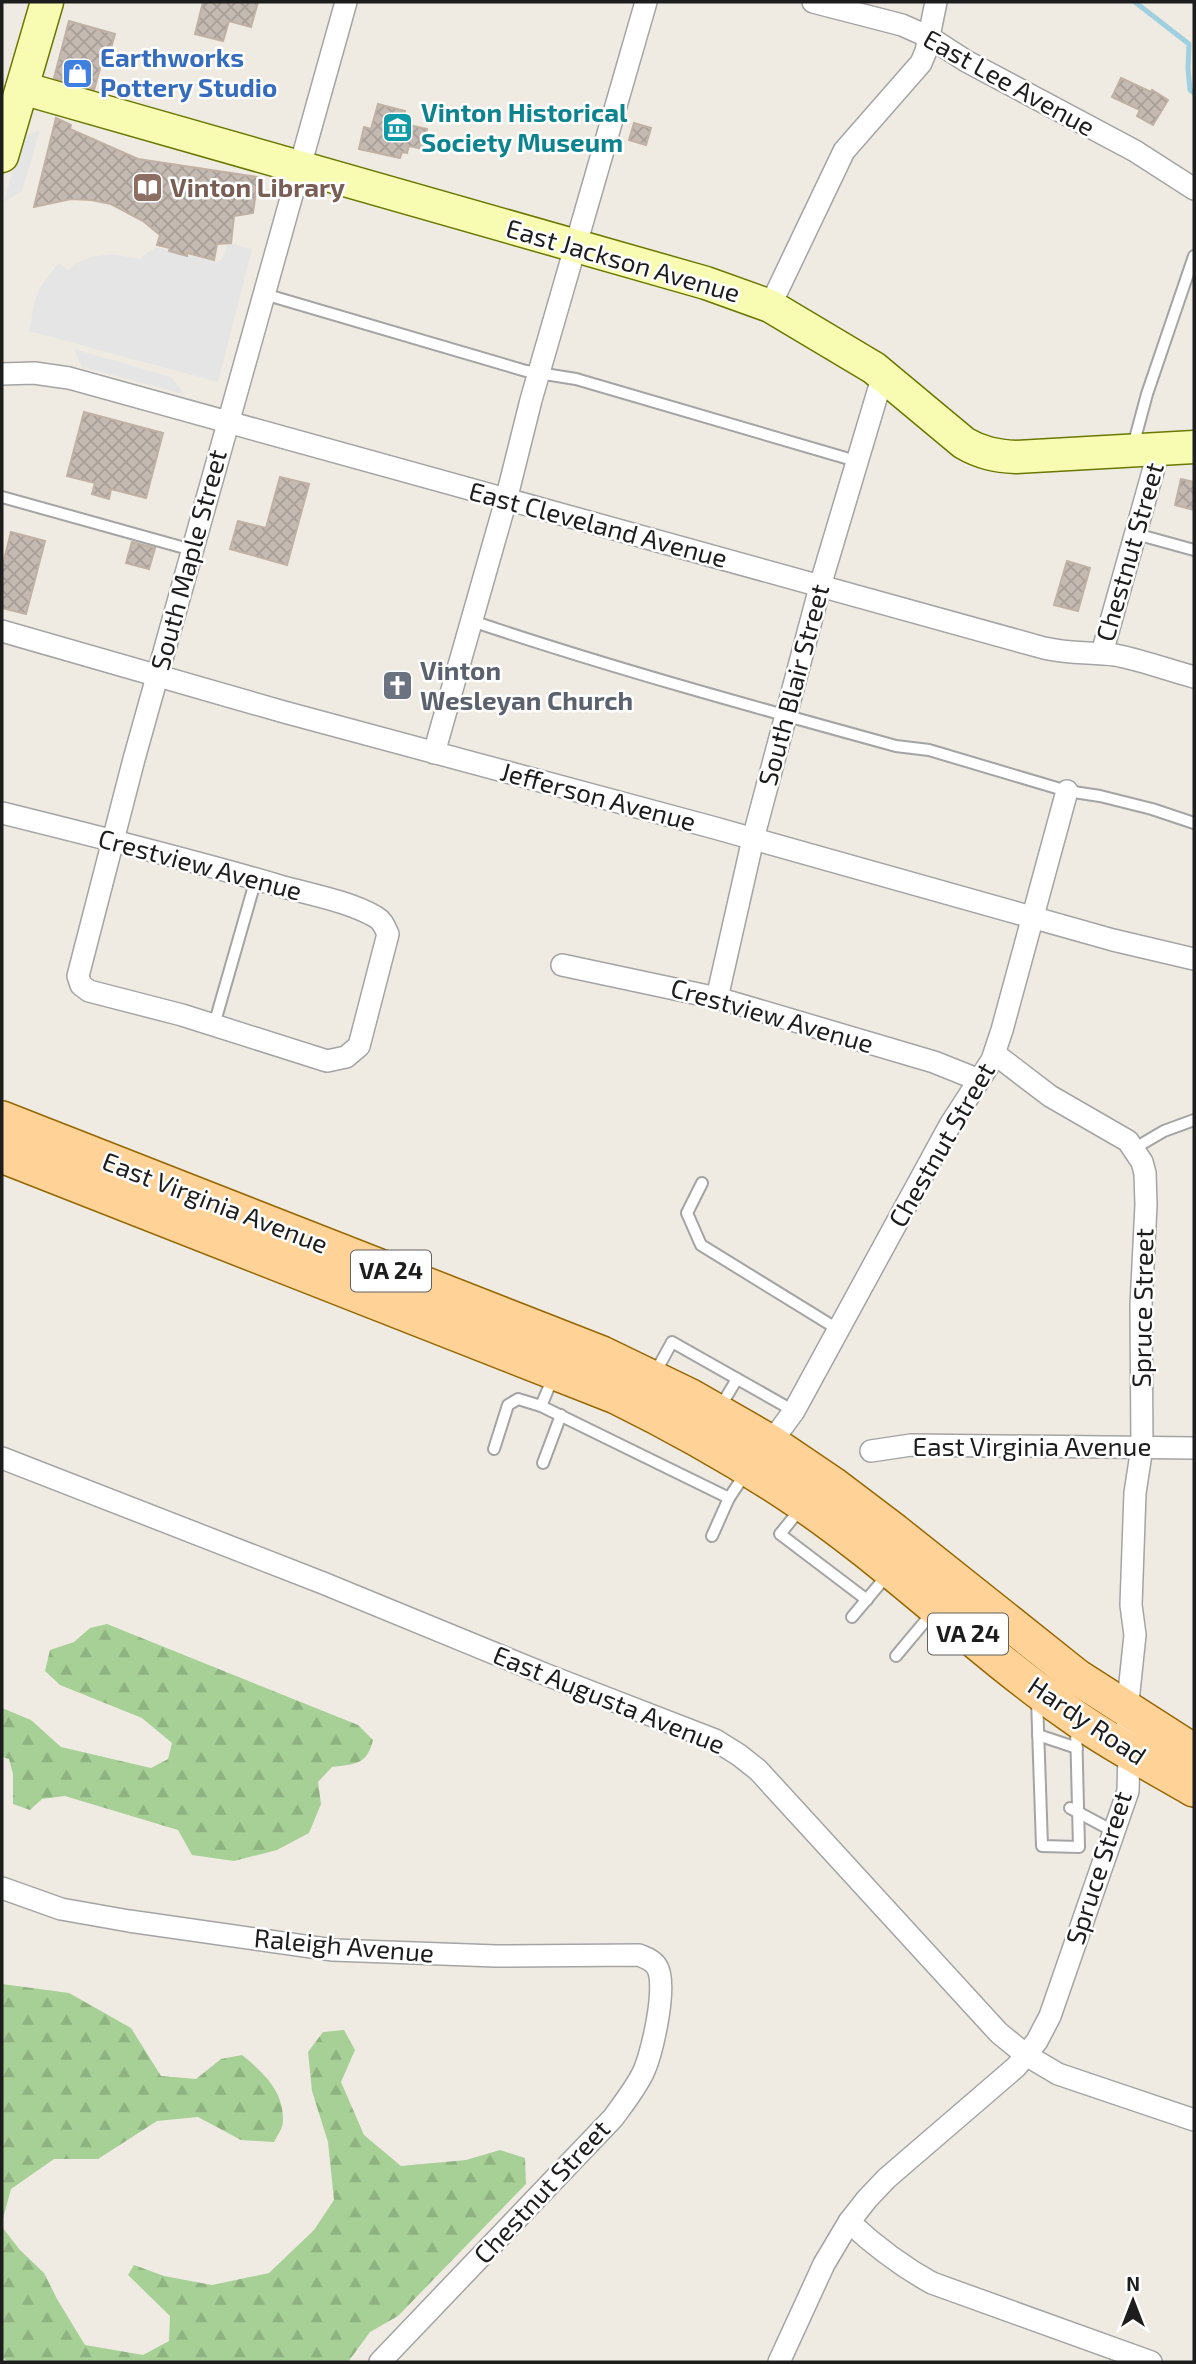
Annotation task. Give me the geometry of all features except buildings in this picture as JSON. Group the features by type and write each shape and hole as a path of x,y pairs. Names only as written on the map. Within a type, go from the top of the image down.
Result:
{"main road":[{"name":"East Virginia Avenue","path":"2,1119 471,1302 653,1377 771,1443"},
{"name":"East Virginia Avenue","path":"2,1154 616,1396 671,1423 749,1469"},
{"name":"Hardy Road","path":"771,1443 844,1493 1077,1677 1194,1752"},
{"name":"Hardy Road","path":"749,1469 804,1505 891,1571 1037,1689 1077,1733 1129,1752 1194,1789"}],"street":[{"path":"2,156 12,85 47,2"},
{"name":"South Maple Street","path":"214,1025 89,991 81,985 78,976 192,550 346,2"},
{"path":"434,753 506,500 538,374 646,2"},
{"name":"East Lee Avenue","path":"813,2 902,25 929,37 966,61 1135,151 1194,189"},
{"path":"770,306 844,150 921,63 936,2"},
{"name":"East Jackson Avenue","path":"12,85 706,284 770,306 883,375 964,443 993,456 1194,447"},
{"name":"East Cleveland Avenue","path":"2,374 53,374 1068,653 1120,656 1194,677"},
{"name":"South Blair Street","path":"717,998 753,839 856,461 883,375"},
{"name":"Chestnut Street","path":"1102,653 1136,534 1145,451"},
{"name":"Jefferson Avenue","path":"2,631 434,753 1194,959"},
{"name":"Chestnut Street","path":"749,1469 794,1411 950,1125 995,1054 1067,791"},
{"name":"Crestview Avenue","path":"2,813 257,879 361,910 380,919 388,934 359,1046 346,1057 327,1061 214,1025"},
{"name":"Crestview Avenue","path":"562,965 717,998 934,1062 979,1080"},
{"path":"995,1054 1050,1096 1128,1141 1135,1148"},
{"name":"Spruce Street","path":"779,2362 824,2264 849,2222 867,2199 887,2178 1016,2067 1050,2017 1128,1791 1127,1711 1135,1635 1131,1605 1135,1493 1142,1447 1141,1305 1146,1205 1142,1162 1135,1148"},
{"name":"East Virginia Avenue","path":"871,1451 911,1445 1194,1448"},
{"name":"East Augusta Avenue","path":"2,1458 715,1740 758,1770 999,2033 1026,2055 1058,2074 1194,2120"},
{"name":"Raleigh Avenue","path":"2,1888 61,1909 333,1950 496,1956 639,1955 649,1959 657,1967 661,1978 659,1997"},
{"name":"Chestnut Street","path":"380,2362 613,2118 644,2070 652,2046 659,1997"},
{"path":"849,2222 879,2249 932,2283 1150,2362"}],"lane":[{"path":"1145,451 1147,394 1194,256"},
{"path":"264,294 538,374 576,379 856,461"},
{"path":"2,497 192,550"},
{"path":"1136,534 1194,550"},
{"path":"472,621 601,664 786,716 896,746 929,750 1067,791 1152,808 1194,823"},
{"path":"214,1025 257,879"},
{"path":"1135,1148 1164,1131 1194,1120"},
{"path":"702,1183 687,1213 701,1245 839,1330"},
{"path":"653,1377 671,1342 794,1411"},
{"path":"541,1406 555,1372"},
{"path":"717,1412 737,1379"},
{"path":"494,1449 508,1405 518,1399 561,1415 729,1498"},
{"path":"544,1464 561,1415"},
{"path":"712,1536 729,1498 749,1469"},
{"path":"804,1505 780,1534 867,1600"},
{"path":"852,1616 891,1571"},
{"path":"896,1656 936,1608"},
{"path":"1037,1689 1038,1735 1044,1798 1042,1846 1079,1847 1074,1810 1077,1733 1038,1735"},
{"path":"1074,1810 1113,1831"}],"green space":[{"path":"107,1624 358,1725 373,1740 370,1748 359,1762 332,1767 318,1782 321,1804 309,1833 277,1850 234,1861 192,1855 178,1830 65,1796 42,1799 30,1810 13,1804 13,1774 9,1759 2,1757 2,1708 31,1720 61,1747 151,1768 168,1759 172,1743 142,1718 60,1685 45,1671 50,1650 74,1642 90,1628"},
{"path":"2,1984 69,1993 131,2028 161,2076 196,2079 221,2059 242,2055 271,2083 280,2100 283,2124 274,2142 241,2140 198,2117 157,2121 98,2159 54,2159 11,2189 2,2222"},
{"path":"344,2030 355,2050 341,2082 364,2135 401,2166 466,2160 500,2150 525,2158 526,2184 398,2316 370,2332 348,2362 10,2362 2,2358 2,2227 20,2250 44,2273 85,2345 143,2355 169,2341 170,2316 128,2275 134,2265 164,2276 212,2285 269,2273 314,2230 334,2200 328,2142 312,2091 308,2052 323,2032"}],"shaded area":[{"path":"40,130 22,191 4,202 22,138"},
{"path":"228,243 252,249 218,382 29,331 35,300 41,286 59,263 69,271 73,265 91,257 112,254 139,259 156,247 218,262 223,258"},
{"path":"74,349 171,377 184,394 82,367"}],"waterway":[{"path":"1135,2 1189,44 1190,90 1194,93"}],"place":[{"name":"Earthworks Pottery Studio","path":"77,73"},
{"name":"Vinton Historical Society Museum","path":"398,128"},
{"name":"Vinton Library","path":"147,188"},
{"name":"Vinton Wesleyan Church","path":"397,686"}]}
